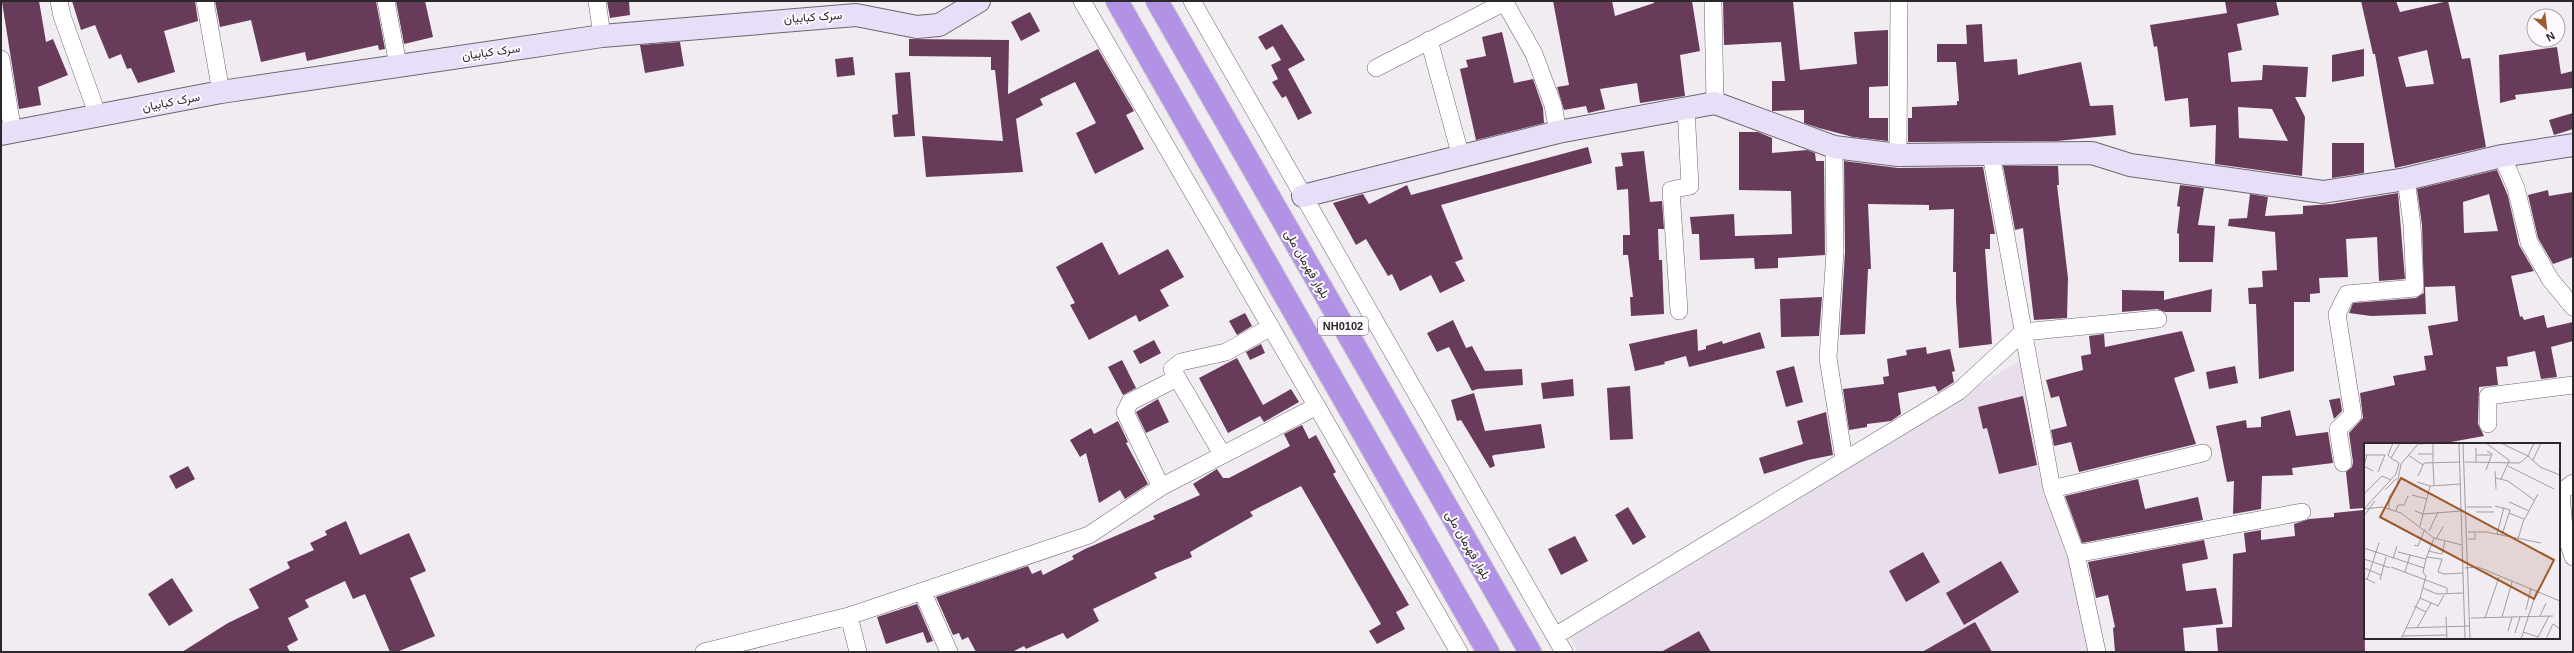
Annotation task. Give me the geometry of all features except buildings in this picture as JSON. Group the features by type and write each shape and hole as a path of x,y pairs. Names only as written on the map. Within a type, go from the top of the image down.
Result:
{"highway":[{"name":"NH0102","path":"1117,1 1488,652"},
{"name":"بلوار قهرمان ملی","path":"1156,1 1530,652"}],"street":[{"path":"59,1 62,16 98,116"},
{"path":"205,1 221,92"},
{"path":"386,1 398,65"},
{"path":"597,1 602,36"},
{"name":"سرک کبابیان","path":"7,134 221,92 602,36 856,15 917,27 938,25 979,1"},
{"path":"1082,1 1459,652"},
{"path":"1192,1 1564,652"},
{"path":"1376,68 1504,1 1534,54 1553,105 1558,132"},
{"path":"1713,1 1715,103"},
{"path":"1898,155 1899,1"},
{"path":"1429,40 1461,157"},
{"path":"1,59 7,134"},
{"path":"1303,196 1558,132 1715,103 1834,147 1898,155 2092,153 2130,165 2323,192 2406,179 2502,156 2573,145"},
{"path":"1678,311 1671,190 1690,186 1686,108"},
{"path":"1834,147 1835,252 1828,358 1844,459"},
{"path":"1991,154 2052,489 2076,554 2097,652"},
{"path":"2502,156 2516,188 2530,242 2550,279 2573,307"},
{"path":"2343,463 2338,429 2353,416 2336,314 2347,294 2415,288 2412,225 2406,179"},
{"path":"1555,636 1844,459 1959,391 2023,332 2158,320"},
{"path":"1222,454 1172,369 1175,364 1226,352 1271,327"},
{"path":"1161,487 1125,412 1130,402 1177,378"},
{"path":"2488,424 2488,396 2573,386"},
{"path":"704,652 850,616 923,593 1089,535 1161,487 1316,406"},
{"path":"2052,489 2204,454"},
{"path":"2573,483 2561,492 2564,529 2573,557"},
{"path":"2076,554 2302,512"},
{"path":"923,593 949,652"},
{"path":"850,616 858,652"}],"shaded area":[{"path":"2024,358 2098,652 1578,652 1569,636"}]}
